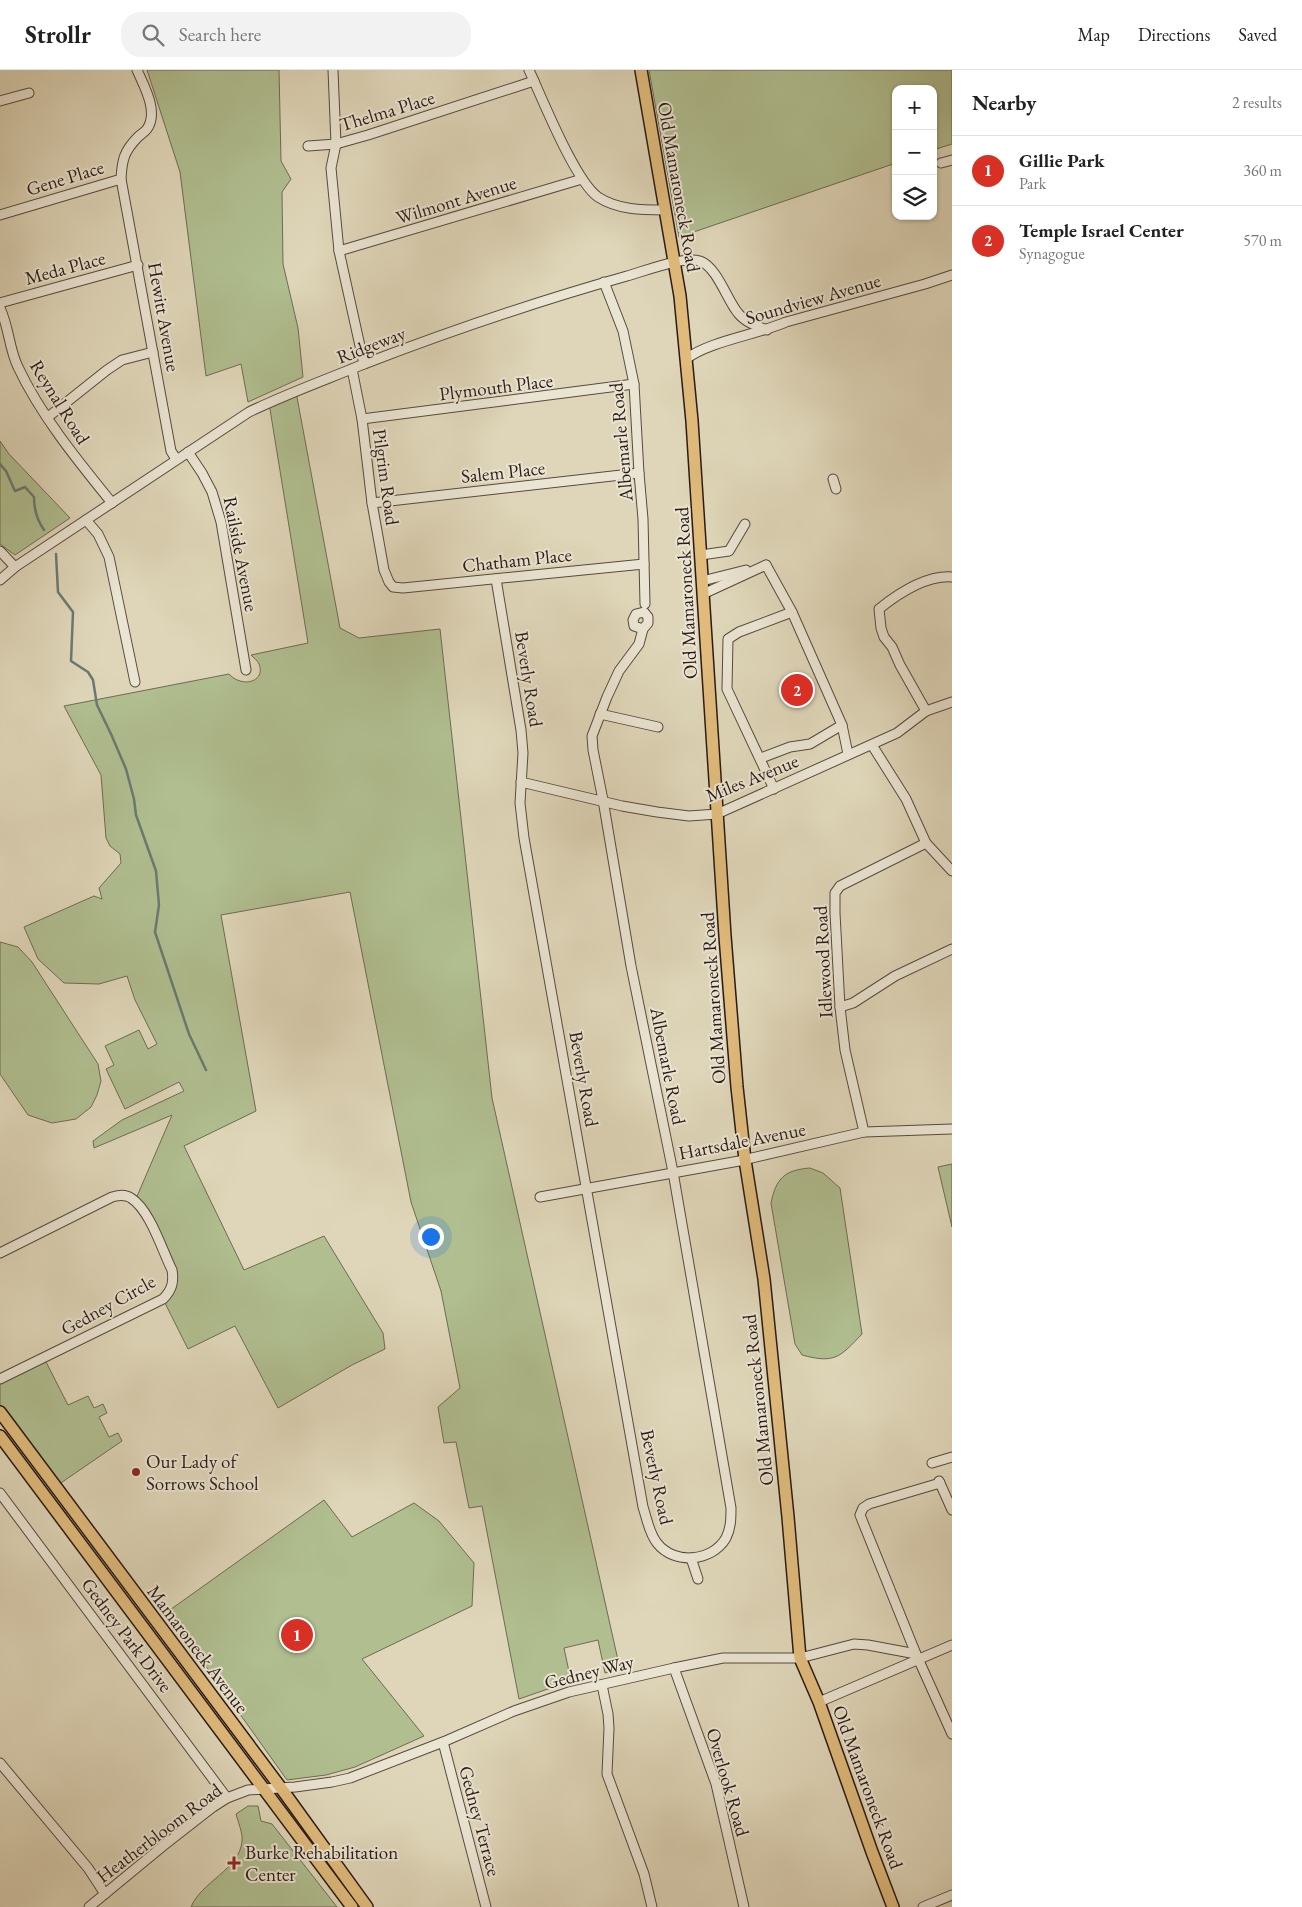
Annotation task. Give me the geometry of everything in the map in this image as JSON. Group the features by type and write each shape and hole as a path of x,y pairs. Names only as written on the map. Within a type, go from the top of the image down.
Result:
{"main road":[{"name":"Old Mamaroneck Road","path":"641,70 680,296 696,471 717,814 737,1087 745,1160 764,1279 800,1658 819,1702 893,1907"},
{"name":"Mamaroneck Avenue","path":"0,1412 281,1788 367,1907"},
{"name":"Mamaroneck Avenue","path":"0,1436 352,1907"}],"street":[{"name":"Gene Place","path":"0,215 121,179 123,158 138,137 148,129 151,109 148,96 136,70"},
{"path":"333,70 336,144 331,168 339,251 364,364"},
{"path":"529,70 564,146 582,179 598,197 615,205 634,209 665,210"},
{"name":"Thelma Place","path":"308,146 336,144 534,81"},
{"path":"0,101 29,93"},
{"path":"941,164 952,160"},
{"name":"Hewitt Avenue","path":"121,179 171,451 176,459"},
{"name":"Wilmont Avenue","path":"339,251 582,179"},
{"name":"Ridgeway","path":"0,580 15,567 249,412 283,396 436,336 604,282 690,260 704,263 712,270 738,313 752,324 767,330"},
{"name":"Meda Place","path":"0,303 138,265"},
{"name":"Soundview Avenue","path":"686,359 697,350 767,330 786,322 952,275"},
{"name":"Albemarle Road","path":"604,282 623,331 634,384 643,519 646,604"},
{"name":"Reynal Road","path":"0,308 5,317 17,366 48,417 84,469 112,503"},
{"path":"48,417 122,360 153,352"},
{"name":"Pilgrim Road","path":"352,369 362,419 372,503 384,570 389,582 394,587"},
{"name":"Plymouth Place","path":"362,419 634,384"},
{"name":"Railside Avenue","path":"188,452 212,492 221,522 246,670"},
{"name":"Salem Place","path":"372,503 639,473"},
{"path":"833,479 836,489"},
{"path":"86,520 98,534 109,557 135,682"},
{"path":"701,555 729,551 745,524"},
{"path":"0,551 15,567"},
{"name":"Chatham Place","path":"394,587 403,588 644,564"},
{"path":"702,581 766,566"},
{"path":"703,594 766,566"},
{"path":"766,566 792,612 842,725 848,754"},
{"path":"926,712 892,647 884,637 880,628 879,609 892,598 912,587 940,576 952,577"},
{"name":"Beverly Road","path":"496,579 521,730 523,753 520,802 524,838 588,1188 643,1507 650,1531 656,1543 666,1552 682,1558 690,1558"},
{"path":"774,789 727,689 728,639 739,632 792,612"},
{"name":"Albemarle Road","path":"643,629 639,644 620,671 600,714 592,736 592,750 603,800 631,966 673,1172 731,1508 731,1524 726,1538 718,1547 706,1555 690,1558"},
{"name":"Miles Avenue","path":"521,782 622,806 689,816 717,814 848,754 872,745 896,733 926,712 952,702"},
{"path":"600,714 658,727"},
{"path":"761,758 790,746 810,744 842,725"},
{"path":"872,745 906,799 926,843 952,871"},
{"name":"Idlewood Road","path":"864,1132 846,1050 840,1007 835,938 836,893 840,886 926,843"},
{"path":"840,1007 852,1003 895,976 952,949"},
{"name":"Hartsdale Avenue","path":"540,1197 745,1160 864,1132 952,1129"},
{"name":"Gedney Circle","path":"0,1253 112,1197 125,1195 135,1201 145,1212 172,1270 173,1277 170,1289 163,1298 0,1379"},
{"path":"932,1463 952,1457"},
{"path":"952,1510 939,1482 869,1504 863,1508 861,1517 952,1734"},
{"name":"Gedney Park Drive","path":"0,1493 227,1798"},
{"path":"690,1558 698,1579"},
{"name":"Gedney Way","path":"281,1788 350,1778 443,1742 514,1710 569,1692 674,1668 724,1658 800,1658 854,1644 868,1644 918,1656"},
{"path":"819,1702 918,1656 952,1645"},
{"name":"Overlook Road","path":"674,1668 716,1784 744,1907"},
{"path":"602,1685 609,1728 607,1774 644,1874 652,1907"},
{"name":"Gedney Terrace","path":"443,1742 486,1907"},
{"path":"0,1763 88,1868 105,1894"},
{"name":"Heatherbloom Road","path":"89,1907 163,1846 227,1798 248,1790 281,1788"},
{"path":"923,1907 952,1895"}],"green space":[{"path":"147,70 279,70 281,161 291,179 282,192 283,264 298,328 303,377 248,402 241,364 206,376 180,172"},
{"path":"649,70 952,70 952,144 937,149 937,85 892,85 892,164 679,237"},
{"path":"296,392 340,628 359,638 440,629 492,1098 620,1669 605,1673 598,1640 564,1648 571,1681 519,1699 482,1506 469,1508 456,1442 444,1443 438,1407 460,1388 441,1291 411,1202 350,892 221,915 256,1111 184,1146 244,1270 324,1236 383,1333 385,1349 352,1365 278,1408 235,1326 188,1349 163,1299 172,1270 135,1201 172,1115 94,1148 93,1141 122,1120 184,1091 179,1082 125,1109 106,1069 114,1065 105,1046 139,1030 148,1049 157,1044 135,1000 127,976 99,984 64,983 38,959 24,927 94,896 102,899 99,888 121,863 120,854 110,846 106,838 101,775 64,706 229,674 241,681 252,681 259,675 260,670 258,663 251,655 308,643 269,403"},
{"path":"0,441 9,454 70,518 15,555 0,544"},
{"path":"0,942 18,947 32,962 98,1064 101,1081 97,1095 91,1107 76,1119 52,1123 28,1115 0,1074"},
{"path":"952,1164 952,1227 938,1167"},
{"path":"810,1168 823,1173 840,1188 862,1334 842,1353 822,1359 802,1355 795,1344 771,1203 776,1187 783,1177 794,1171"},
{"path":"44,1358 68,1405 88,1396 94,1408 103,1404 107,1413 99,1417 109,1437 118,1433 122,1441 55,1487 0,1411 0,1379"},
{"path":"324,1500 352,1537 414,1503 439,1521 474,1563 472,1606 362,1659 424,1736 355,1767 326,1775 287,1780 167,1612"},
{"path":"248,1806 258,1806 261,1821 272,1824 337,1907 191,1907 203,1890 235,1860 240,1851 242,1841 236,1814"}],"waterway":[{"path":"0,464 6,471 15,491 25,487 34,497 36,514 44,530"},
{"path":"56,554 58,592 73,612 71,661 88,672 93,680 97,705 126,769 136,815 156,871 159,905 155,932 189,1034 206,1070"}],"place":[{"name":"Temple Israel Center","path":"797,690"},
{"name":"Our Lady of Sorrows School","path":"136,1472"},
{"name":"Gillie Park","path":"297,1635"},
{"name":"Burke Rehabilitation Center","path":"234,1863"}]}
